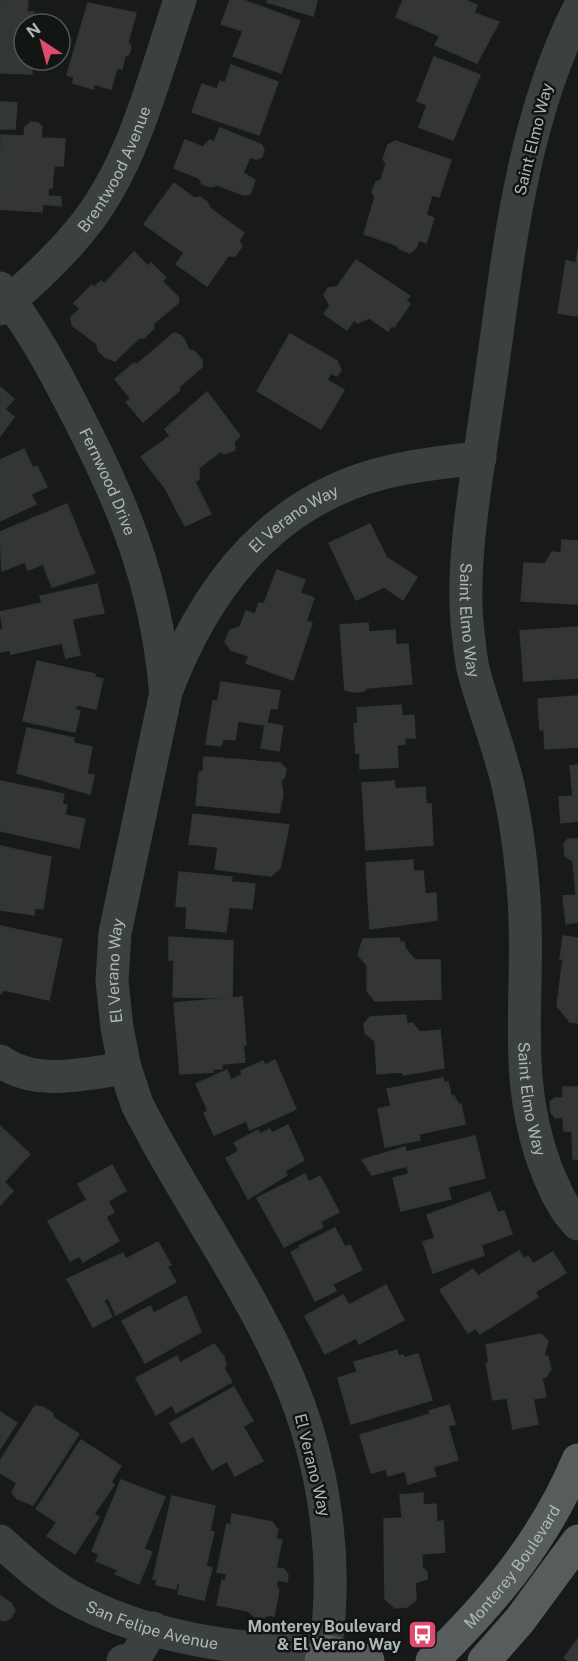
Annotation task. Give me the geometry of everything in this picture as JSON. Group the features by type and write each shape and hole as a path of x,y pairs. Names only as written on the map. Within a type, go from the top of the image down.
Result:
{"main road":[{"name":"Monterey Boulevard","path":"432,1661 492,1598 522,1561 546,1526 578,1460"},
{"path":"484,1661 526,1613 578,1541"},
{"path":"326,1658 368,1661"}],"street":[{"name":"Brentwood Avenue","path":"3,299 55,261 81,229 114,178 135,132 180,0"},
{"name":"Saint Elmo Way","path":"578,10 540,99 513,224 468,559 467,618 473,669 506,779 518,838 524,902 522,1041 527,1096 538,1148 554,1188 569,1215 578,1224"},
{"name":"Fernwood Drive","path":"3,299 63,388 113,485 134,535 160,633 166,692"},
{"name":"El Verano Way","path":"326,1658 330,1618 328,1525 307,1428 288,1376 264,1328 154,1139 137,1104 125,1068 117,1028 112,981 115,933 166,692 194,628 223,581 254,544 291,514 334,490 428,463 480,458"},
{"path":"0,1061 9,1068 38,1076 69,1077 125,1068"},
{"name":"San Felipe Avenue","path":"0,1541 39,1575 69,1595 98,1609 180,1635 326,1658"},
{"path":"123,1661 134,1659 153,1628"}],"building":[{"path":"0,0 28,0 27,12 12,12 12,72 32,72 32,74 0,73"},
{"path":"230,0 243,0 300,21 281,73 233,56 243,31 221,24"},
{"path":"268,0 317,1 313,16 267,2"},
{"path":"403,0 465,0 477,5 474,13 499,22 477,63 435,45 440,36 396,17"},
{"path":"88,3 136,13 128,42 131,46 129,54 125,56 122,69 117,68 111,89 94,84 93,89 73,83 74,77 67,75 68,72 72,72 72,58"},
{"path":"434,57 480,75 453,140 419,127 427,105 417,101"},
{"path":"231,65 278,82 259,135 192,112 202,84 217,89 220,81 225,83"},
{"path":"0,102 17,103 15,129 0,129"},
{"path":"31,122 38,123 42,127 41,138 65,139 63,166 54,166 52,188 48,188 48,196 61,197 61,206 43,204 42,212 0,209 1,135 24,136 25,127"},
{"path":"220,128 262,145 264,150 262,157 257,159 250,157 243,173 255,180 250,194 244,195 217,185 211,187 202,184 199,178 174,168 185,140 203,147 210,140 214,142"},
{"path":"395,141 451,160 439,197 432,195 426,215 434,218 426,243 419,240 416,248 410,253 396,245 364,234 375,197 372,192 376,182 381,180 386,164 383,159 388,145"},
{"path":"174,183 194,198 200,197 207,202 211,209 244,233 239,241 242,246 235,256 228,256 207,286 176,264 184,253 144,224"},
{"path":"578,249 578,316 558,313 566,261 576,263"},
{"path":"134,252 148,266 151,263 166,278 162,281 179,298 178,303 153,324 154,328 144,338 139,338 115,361 105,357 98,350 97,344 72,325 71,317 80,309 74,303 92,285 94,287 101,281 104,284"},
{"path":"356,260 410,296 406,300 410,304 394,327 392,325 388,331 369,318 358,323 354,320 347,330 324,314 330,305 324,295 328,288 337,287"},
{"path":"174,333 180,335 189,350 194,351 202,360 202,367 178,388 180,390 143,422 126,402 131,399 115,379 134,363 136,365"},
{"path":"290,334 337,361 341,370 337,376 331,373 327,380 344,390 321,429 257,391"},
{"path":"0,387 14,399 5,409 14,417 0,436"},
{"path":"207,392 240,436 234,442 235,450 224,454 221,451 199,468 199,479 195,482 211,514 185,526 165,488 141,457 170,436 165,429"},
{"path":"24,449 33,468 37,466 47,487 31,494 36,504 0,521 0,460"},
{"path":"67,504 95,573 52,587 43,564 28,570 25,562 2,571 0,532"},
{"path":"370,524 387,558 417,577 403,600 384,587 356,600 329,543"},
{"path":"562,540 578,541 578,604 521,601 524,563 545,564 552,552 561,553"},
{"path":"277,570 305,580 300,593 314,598 306,621 312,623 293,680 246,663 249,656 231,650 225,642 230,630 240,627 246,611 255,614 259,603 264,604"},
{"path":"97,584 104,613 72,619 80,655 66,658 62,643 11,654 10,650 0,652 0,630 3,629 0,612 42,603 40,596"},
{"path":"368,623 369,632 395,630 396,645 408,644 412,684 367,688 364,691 354,692 345,690 340,625"},
{"path":"578,627 578,678 524,681 520,631"},
{"path":"37,661 95,674 95,677 103,679 96,709 77,705 75,709 80,711 75,732 23,721"},
{"path":"221,682 280,691 277,709 270,708 267,723 283,726 279,751 261,748 265,725 238,721 235,740 223,739 221,746 206,744 213,701 218,701"},
{"path":"578,696 578,747 545,749 544,729 540,730 538,699"},
{"path":"401,705 402,716 414,715 415,738 405,738 405,744 397,745 398,767 360,769 360,753 356,753 354,724 358,723 357,708"},
{"path":"27,728 74,738 73,743 92,747 87,774 94,775 90,794 17,773"},
{"path":"204,757 280,763 286,769 285,777 281,781 283,795 279,813 196,805 199,772 203,772"},
{"path":"578,765 578,821 561,823 559,797 573,796 570,766"},
{"path":"0,781 64,794 62,804 67,805 65,815 85,819 79,848 0,831"},
{"path":"394,781 395,789 425,787 426,804 431,804 433,845 366,850 362,783"},
{"path":"193,814 289,825 280,868 271,876 215,869 218,847 189,844"},
{"path":"568,839 578,839 578,922 566,924 563,896 576,895 573,861 565,856 564,844"},
{"path":"0,846 51,857 43,909 35,908 34,915 0,910"},
{"path":"413,860 413,871 423,871 425,894 436,893 437,920 370,929 366,863"},
{"path":"179,872 232,877 231,882 255,884 252,909 229,907 226,932 186,928 187,907 176,906"},
{"path":"0,926 62,939 49,1000 4,990 0,994"},
{"path":"563,936 578,938 578,1023 570,1022 557,1006 563,959 560,959"},
{"path":"169,937 233,941 232,998 173,997 174,960 169,960"},
{"path":"399,938 415,960 440,960 441,999 375,1001 367,991 367,965 358,955 363,939"},
{"path":"242,997 245,1062 222,1064 222,1069 212,1069 213,1072 180,1074 174,1003"},
{"path":"406,1015 407,1024 412,1023 420,1032 440,1030 444,1068 404,1075 401,1072 377,1074 375,1041 365,1033 364,1024 370,1017"},
{"path":"275,1060 296,1109 250,1130 246,1121 214,1135 204,1113 208,1111 196,1084 227,1070 231,1080 242,1075 241,1071 263,1061 265,1065"},
{"path":"443,1078 444,1083 448,1082 451,1096 454,1096 459,1105 461,1104 465,1124 419,1134 420,1140 385,1147 378,1109 391,1106 387,1089"},
{"path":"563,1087 578,1087 578,1159 573,1159 572,1131 564,1131 563,1117 555,1118 551,1112 550,1102 555,1098 563,1098"},
{"path":"288,1125 304,1160 285,1171 287,1175 248,1199 226,1158 239,1151 234,1143 258,1130 260,1134 270,1129 272,1133"},
{"path":"0,1126 30,1154 4,1182 13,1191 0,1205"},
{"path":"475,1136 485,1178 448,1187 451,1199 401,1211 393,1178 409,1174 407,1166 372,1175 362,1160 405,1147 406,1152"},
{"path":"112,1165 126,1191 108,1201 114,1212 106,1217 119,1241 83,1262 80,1256 70,1261 48,1221 87,1200 78,1184"},
{"path":"305,1174 309,1182 320,1176 339,1212 320,1222 323,1227 284,1247 257,1198"},
{"path":"490,1192 498,1213 504,1211 512,1234 481,1245 484,1255 433,1273 423,1242 435,1238 427,1215"},
{"path":"335,1228 345,1247 350,1245 362,1270 333,1284 336,1291 315,1301 291,1252"},
{"path":"158,1242 171,1265 167,1266 176,1282 116,1315 108,1298 104,1300 112,1317 93,1327 67,1279 123,1253 126,1259"},
{"path":"519,1251 524,1259 528,1256 533,1264 553,1252 566,1273 535,1292 538,1297 480,1334 476,1328 468,1333 440,1290 473,1269 478,1276"},
{"path":"386,1285 404,1320 359,1344 356,1338 325,1354 305,1316 343,1295 349,1305"},
{"path":"186,1296 201,1332 145,1363 122,1321 150,1306 154,1313"},
{"path":"541,1334 548,1341 544,1355 548,1357 551,1369 546,1377 542,1378 546,1397 533,1399 538,1424 513,1429 507,1398 493,1400 486,1363 489,1362 486,1345"},
{"path":"214,1344 224,1357 226,1366 224,1368 232,1382 176,1413 172,1405 156,1415 136,1378 177,1356 180,1363"},
{"path":"397,1350 398,1356 403,1355 404,1358 418,1354 432,1400 351,1424 338,1378 357,1372 354,1362"},
{"path":"234,1387 253,1421 243,1426 263,1461 235,1476 227,1461 212,1470 193,1436 182,1443 170,1423"},
{"path":"449,1405 455,1424 448,1426 458,1460 433,1467 436,1476 408,1484 405,1471 388,1476 386,1469 371,1473 360,1435 430,1414 429,1411"},
{"path":"35,1406 43,1407 52,1413 54,1418 79,1434 33,1505 17,1499 12,1492 17,1483 0,1473 0,1461"},
{"path":"0,1412 17,1423 0,1449"},
{"path":"81,1440 121,1466 111,1482 114,1485 94,1514 99,1517 75,1554 47,1536 57,1522 36,1509"},
{"path":"121,1480 165,1497 144,1549 152,1552 139,1584 115,1574 118,1570 96,1561 99,1554 92,1551"},
{"path":"423,1493 423,1505 436,1504 437,1522 443,1521 445,1552 422,1554 422,1567 427,1572 427,1579 415,1583 416,1600 407,1607 395,1608 385,1599 384,1519 402,1518 400,1495"},
{"path":"172,1496 215,1506 210,1531 214,1532 206,1566 212,1568 204,1600 178,1594 180,1584 177,1583 176,1589 156,1585 157,1579 153,1579"},
{"path":"232,1514 272,1522 278,1530 276,1539 282,1540 276,1568 284,1569 288,1575 287,1582 278,1580 276,1586 279,1590 274,1616 269,1615 263,1618 254,1616 248,1611 217,1605 222,1580 225,1581 227,1574 217,1572 227,1524 231,1525"},
{"path":"0,1596 11,1603 15,1610 11,1618 4,1621 0,1620"},
{"path":"577,1640 578,1661 569,1661 564,1658"}],"place":[{"name":"Monterey Boulevard & El Verano Way","path":"422,1635"}]}
